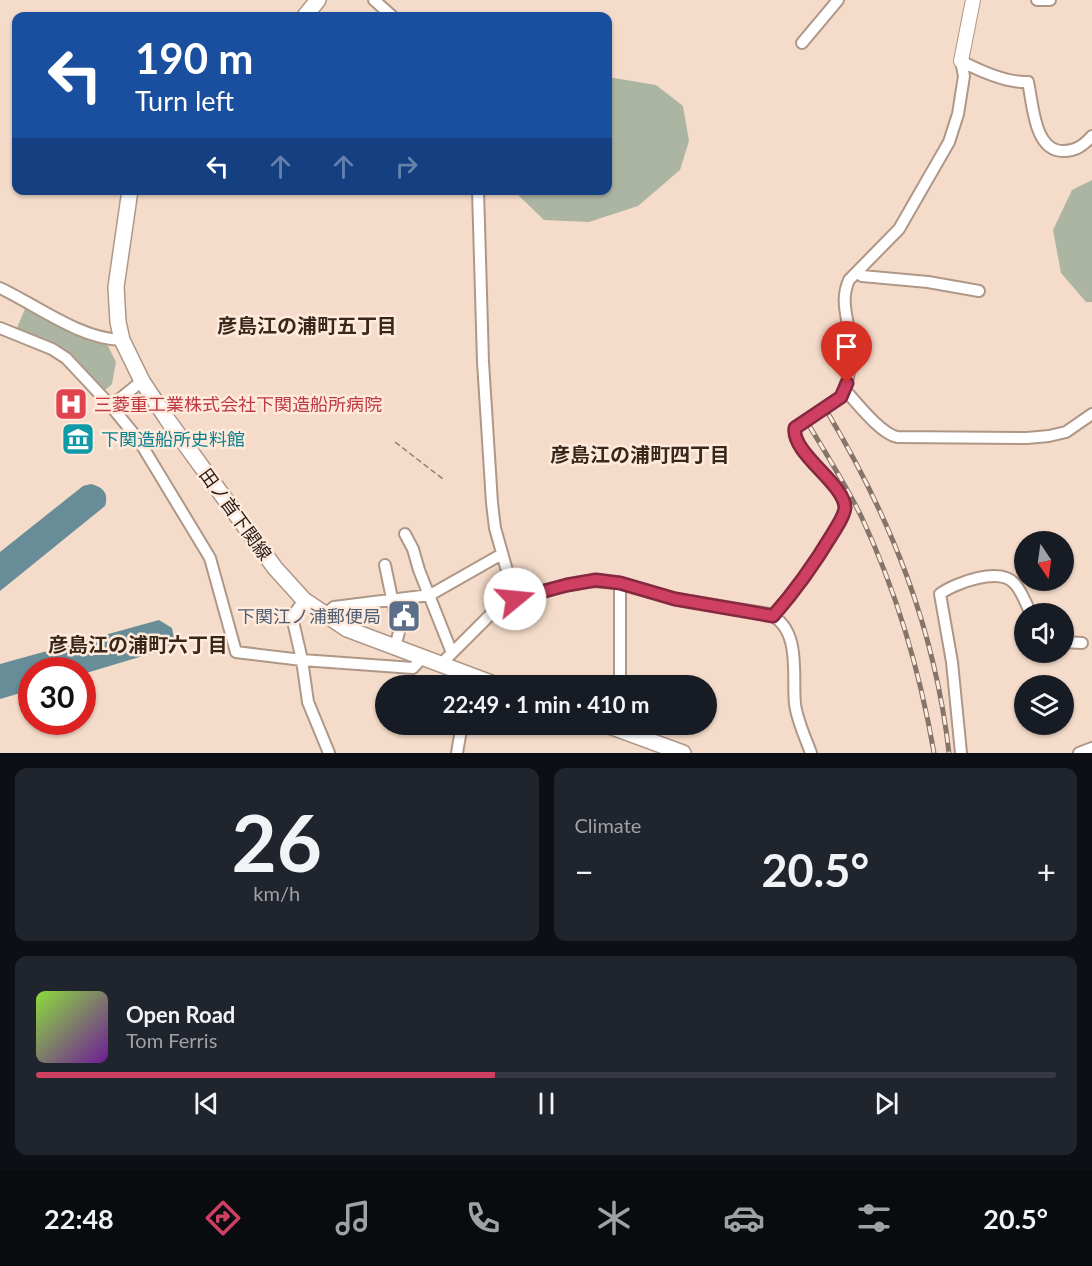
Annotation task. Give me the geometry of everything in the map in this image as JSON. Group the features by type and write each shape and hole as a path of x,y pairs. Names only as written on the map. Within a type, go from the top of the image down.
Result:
{"main road":[{"path":"308,12 318,0"},
{"name":"田ノ首下関線","path":"129,195 116,287 118,322 122,340 142,381 167,418 275,568 304,600 347,628 441,664 460,675"},
{"path":"640,735 683,753"}],"street":[{"path":"374,0 388,12"},
{"path":"802,43 838,0"},
{"path":"773,616 812,568 845,508 840,495 796,442 795,428 841,397 845,390 850,362 850,346 843,301 849,280 900,230 949,142 958,114 964,76 962,61 973,0"},
{"path":"1037,0 1050,0"},
{"path":"962,61 982,70 1020,82 1028,82 1036,123 1042,139 1051,149 1076,150 1092,136"},
{"path":"478,195 486,422 495,528 515,599"},
{"path":"857,272 862,276 928,282 979,291"},
{"path":"0,288 52,317 105,339 122,340"},
{"path":"0,328 52,349 66,358 111,406 138,440 210,558 236,652 302,660 413,668 423,657"},
{"path":"111,406 142,381"},
{"path":"845,390 881,427 897,437 1027,438 1049,436 1066,432 1092,414"},
{"path":"405,534 413,549 418,570 452,653"},
{"path":"324,615 334,607 429,595 502,554"},
{"path":"385,565 399,632 395,647"},
{"path":"961,753 952,662 940,594 980,577 1007,577 1016,584 1026,603"},
{"path":"441,664 490,615 515,599 579,582 596,580 620,583 675,599 773,616 783,627 791,645 795,703 811,753"},
{"path":"620,583 620,675"},
{"path":"304,600 292,617 302,660 308,702 329,753"},
{"path":"1074,643 1082,643"},
{"path":"457,753 460,735"},
{"path":"1079,753 1092,748"}],"path":[{"path":"395,442 443,479"}],"green space":[{"path":"612,78 656,85 683,106 689,141 680,170 638,206 589,222 544,220 518,195 612,195"},
{"path":"1092,180 1092,302 1086,302 1061,273 1053,230 1072,190"},
{"path":"25,309 108,346 116,362 112,384 104,391 61,351 16,330"}],"water":[{"path":"91,484 104,491 105,506 0,591 0,552 83,486"},
{"path":"159,620 172,628 174,638 166,649 96,670 96,657 25,657"},
{"path":"18,659 18,694 0,699 0,664"}],"railway":[{"path":"829,415 872,495 907,578 933,663 949,753"},
{"path":"810,427 856,506 875,546 906,633 922,693 934,753"}],"place":[{"name":"三菱重工業株式会社下関造船所病院","path":"71,404"},
{"name":"下関造船所史料館","path":"78,439"},
{"name":"下関江ノ浦郵便局","path":"404,616"}],"district":[{"name":"彦島江の浦町五丁目","path":"307,325"},
{"name":"彦島江の浦町四丁目","path":"640,454"},
{"name":"彦島江の浦町六丁目","path":"138,644"}],"route":[{"path":"515,599 541,591 596,580 634,586 675,599 773,616 812,568 845,508 840,495 796,442 795,428 841,397 847,383"}]}
